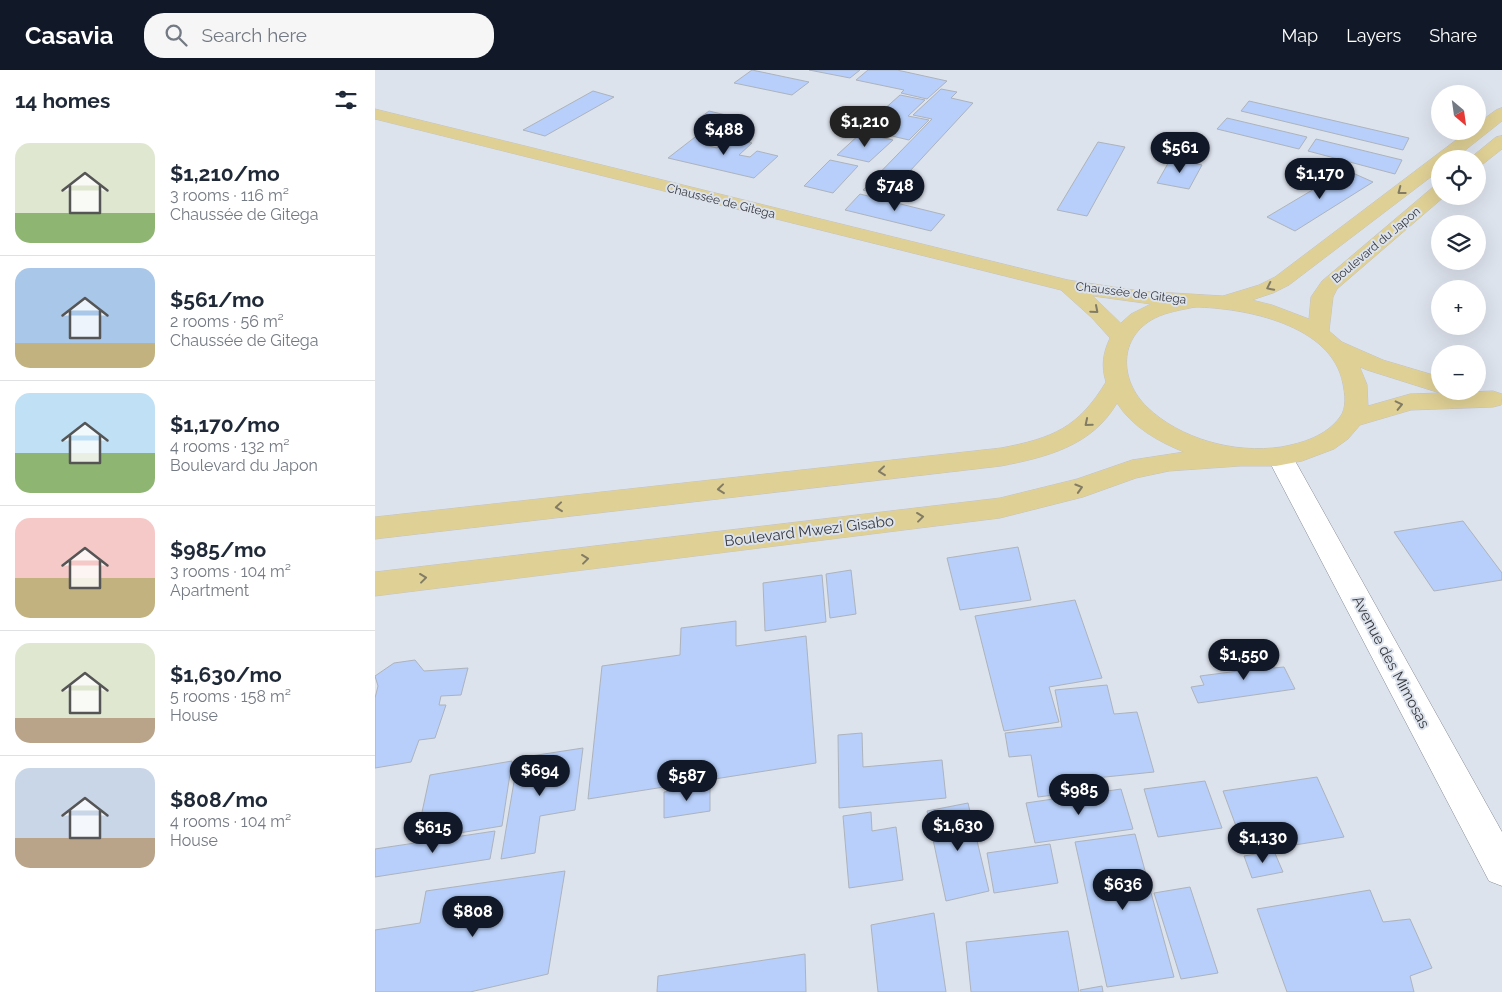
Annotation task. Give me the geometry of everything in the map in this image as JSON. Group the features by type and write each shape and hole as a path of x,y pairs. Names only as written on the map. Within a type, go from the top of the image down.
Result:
{"main road":[{"name":"Boulevard du Japon","path":"1455,150 1502,113"},
{"name":"Chaussée de Gitega","path":"375,114 1067,286 1140,297 1195,301"},
{"path":"1486,153 1502,140"},
{"name":"Boulevard du Japon","path":"1227,301 1266,289 1282,281 1431,169"},
{"name":"Boulevard du Japon","path":"1326,340 1322,297 1329,285 1431,199"},
{"name":"Chaussée de Gitega","path":"1067,286 1100,314 1121,337"},
{"path":"1326,340 1351,370 1358,395 1352,419 1336,437 1312,450 1280,457 1239,456 1206,450 1175,438 1149,422 1130,404 1117,384 1113,359 1121,337 1133,323 1150,312 1171,305 1195,301 1227,301 1276,312 1326,340 1382,367 1431,382"},
{"path":"375,528 1001,457 1038,450 1068,438 1093,419 1117,384"},
{"path":"1352,419 1409,402 1498,400"},
{"name":"Boulevard Mwezi Gisabo","path":"375,584 1000,508 1075,489 1132,469 1169,462 1239,456"}],"street":[{"name":"Avenue des Mimosas","path":"1280,457 1502,868"}],"building":[{"path":"752,70 809,82 792,95 734,83"},
{"path":"809,70 860,70 850,78"},
{"path":"868,70 897,70 947,81 927,99 901,93 904,90 856,80"},
{"path":"941,89 957,92 951,98 973,103 897,185 902,186 892,197 863,190 932,119 913,115"},
{"path":"593,91 614,97 545,136 523,130"},
{"path":"900,95 925,100 908,116 929,120 909,140 862,129"},
{"path":"1249,101 1409,138 1403,150 1241,111"},
{"path":"709,111 726,115 715,123 698,119"},
{"path":"1227,118 1307,137 1299,149 1217,129"},
{"path":"740,129 754,132 743,141 729,138"},
{"path":"861,133 893,140 869,162 837,155"},
{"path":"699,134 715,137 705,145 717,148 729,138 752,143 739,155 750,157 757,151 778,156 754,178 668,158"},
{"path":"1316,139 1402,160 1395,174 1308,151"},
{"path":"1098,142 1125,147 1087,216 1057,210"},
{"path":"1171,158 1202,165 1189,189 1157,183"},
{"path":"830,160 858,166 833,193 804,186"},
{"path":"1346,170 1373,182 1295,231 1267,217"},
{"path":"860,194 945,215 931,231 845,210"},
{"path":"1463,521 1502,573 1502,580 1434,591 1394,532"},
{"path":"1018,547 1031,600 960,610 947,558"},
{"path":"851,570 856,614 830,618 826,574"},
{"path":"822,575 826,622 765,631 763,583"},
{"path":"1075,600 1102,678 1049,687 1059,722 1004,731 975,616"},
{"path":"736,621 736,646 806,636 816,763 588,799 602,666 680,655 681,628"},
{"path":"1264,651 1273,668 1284,667 1295,689 1198,703 1191,687 1204,685 1200,676 1246,670 1239,655"},
{"path":"415,660 424,671 468,668 461,695 441,696 439,705 446,705 435,738 419,740 411,762 375,768 375,698 378,686 375,676 394,663"},
{"path":"1107,685 1114,714 1137,712 1154,772 1076,780 1078,792 1038,797 1031,755 1009,757 1005,733 1062,727 1055,690"},
{"path":"862,733 863,767 942,760 946,798 839,808 838,735"},
{"path":"583,748 575,810 540,816 535,853 501,859 518,758"},
{"path":"512,761 502,826 416,840 430,775"},
{"path":"1317,777 1344,837 1246,853 1223,791"},
{"path":"1205,781 1222,828 1158,837 1144,789"},
{"path":"710,785 710,811 664,818 664,792"},
{"path":"1121,789 1133,829 1035,843 1026,803"},
{"path":"968,803 989,891 946,901 927,811"},
{"path":"871,812 872,831 896,827 903,880 849,888 843,816"},
{"path":"495,831 490,859 375,877 375,849"},
{"path":"1135,834 1174,977 1107,987 1075,842"},
{"path":"1050,844 1058,883 994,893 987,853"},
{"path":"1274,851 1283,872 1252,878 1244,856"},
{"path":"565,871 548,974 470,992 375,992 375,930 420,923 426,891"},
{"path":"1190,887 1218,973 1181,979 1154,893"},
{"path":"1370,890 1383,922 1410,919 1432,968 1410,976 1414,992 1287,992 1257,909"},
{"path":"934,913 946,992 878,992 871,925"},
{"path":"1068,931 1079,992 971,992 966,942"},
{"path":"805,954 806,992 657,992 658,976"},
{"path":"1102,986 1103,992 1081,992 1080,990"}]}
